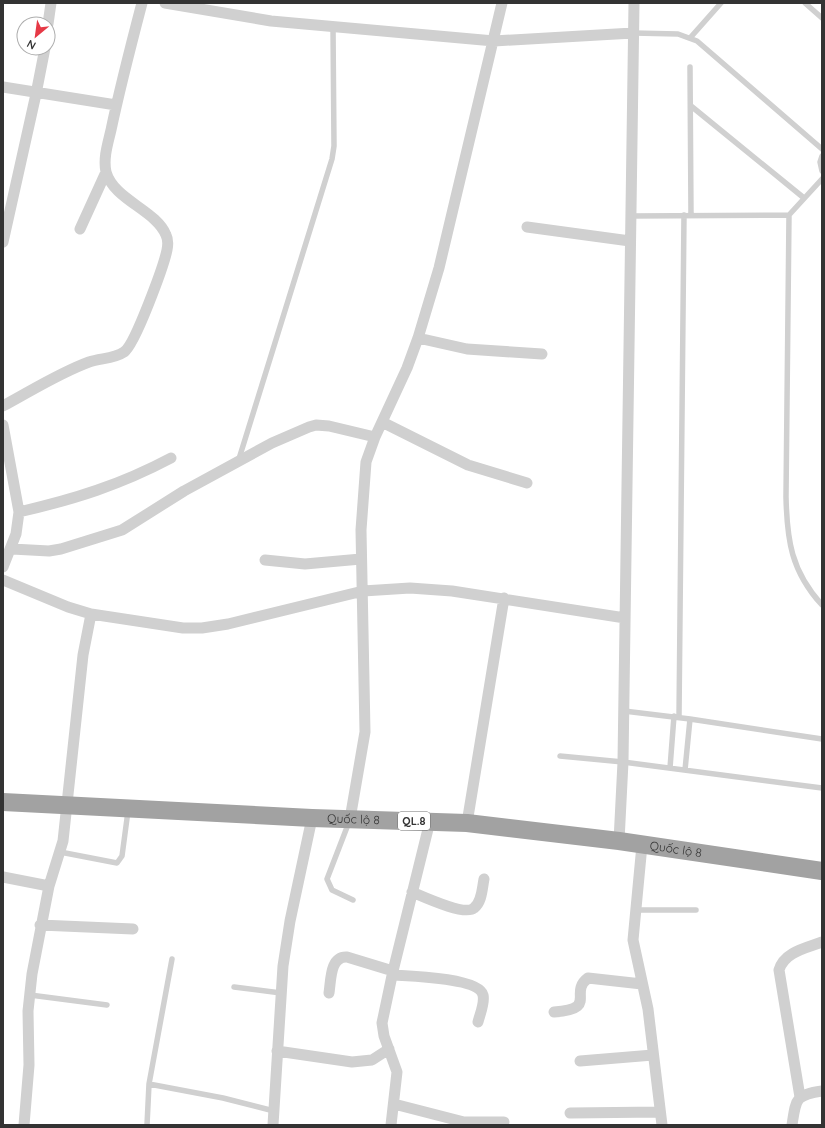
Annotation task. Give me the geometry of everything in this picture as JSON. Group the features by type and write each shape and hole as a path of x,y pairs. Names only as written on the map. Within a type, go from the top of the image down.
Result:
{"highway":[{"name":"Quốc lộ 8","path":"3,802 66,804 312,818 467,823 619,841 822,871"}],"street":[{"path":"49,16 51,3"},
{"path":"80,229 106,172 106,156 116,105 142,3"},
{"path":"164,3 242,17 494,41 633,33"},
{"path":"350,819 365,732 361,530 366,462 374,437 407,368 418,338 439,268 502,3"},
{"path":"619,841 624,711 634,3"},
{"path":"3,242 8,201 36,94 43,56"},
{"path":"3,87 36,94 116,105"},
{"path":"3,406 84,365 120,354 128,349 133,342 166,254 167,237 158,224 116,188 106,172"},
{"path":"527,227 630,241"},
{"path":"418,338 467,349 542,354"},
{"path":"382,422 468,465 527,484"},
{"path":"12,549 40,551 61,550 122,530 184,491 272,443 316,425 329,426 374,437"},
{"path":"3,430 19,512 18,527 12,549 3,567"},
{"path":"19,512 94,493 125,481 171,458"},
{"path":"264,560 305,564 361,559"},
{"path":"3,580 68,607 91,614 167,626 202,628 240,622 363,591 410,588 452,591 504,598 625,618"},
{"path":"467,823 504,598"},
{"path":"24,1125 28,1081 27,1027 30,995 40,924 63,836 83,655 91,614"},
{"path":"273,1125 283,966 290,921 312,818"},
{"path":"391,1125 397,1072 382,1023 430,821"},
{"path":"642,845 635,910 634,940 648,1009 662,1125"},
{"path":"3,877 49,886"},
{"path":"412,892 468,911 474,908 479,901 484,880"},
{"path":"40,924 133,929"},
{"path":"792,1125 795,1110 800,1097 779,970 784,961 792,954 822,942"},
{"path":"329,993 333,968 337,960 347,957 393,973 447,980 477,987 482,992 484,997 478,1022"},
{"path":"554,1012 570,1011 577,1008 580,1001 582,985 588,978 642,984"},
{"path":"278,1051 352,1062 372,1060 390,1049"},
{"path":"580,1061 653,1055"},
{"path":"800,1097 806,1094 822,1091"},
{"path":"394,1104 464,1122 504,1122"},
{"path":"570,1113 660,1112"}],"lane":[{"path":"690,38 720,3"},
{"path":"805,3 822,18"},
{"path":"238,462 332,160 334,146 334,26"},
{"path":"633,33 678,34 690,38 705,47 822,149"},
{"path":"690,67 692,215"},
{"path":"691,106 804,198"},
{"path":"822,156 820,162 822,171"},
{"path":"822,179 789,215 787,527 793,557 801,576 822,605"},
{"path":"670,768 676,717 684,215"},
{"path":"631,216 789,215"},
{"path":"624,711 676,717 822,739"},
{"path":"685,770 690,719"},
{"path":"560,756 623,762 822,788"},
{"path":"60,852 117,863 122,856 128,808"},
{"path":"350,819 327,879 332,890 353,900"},
{"path":"635,910 696,910"},
{"path":"147,1125 149,1084 172,959"},
{"path":"234,987 281,994"},
{"path":"30,995 107,1005"},
{"path":"149,1084 223,1098 274,1111"}]}
